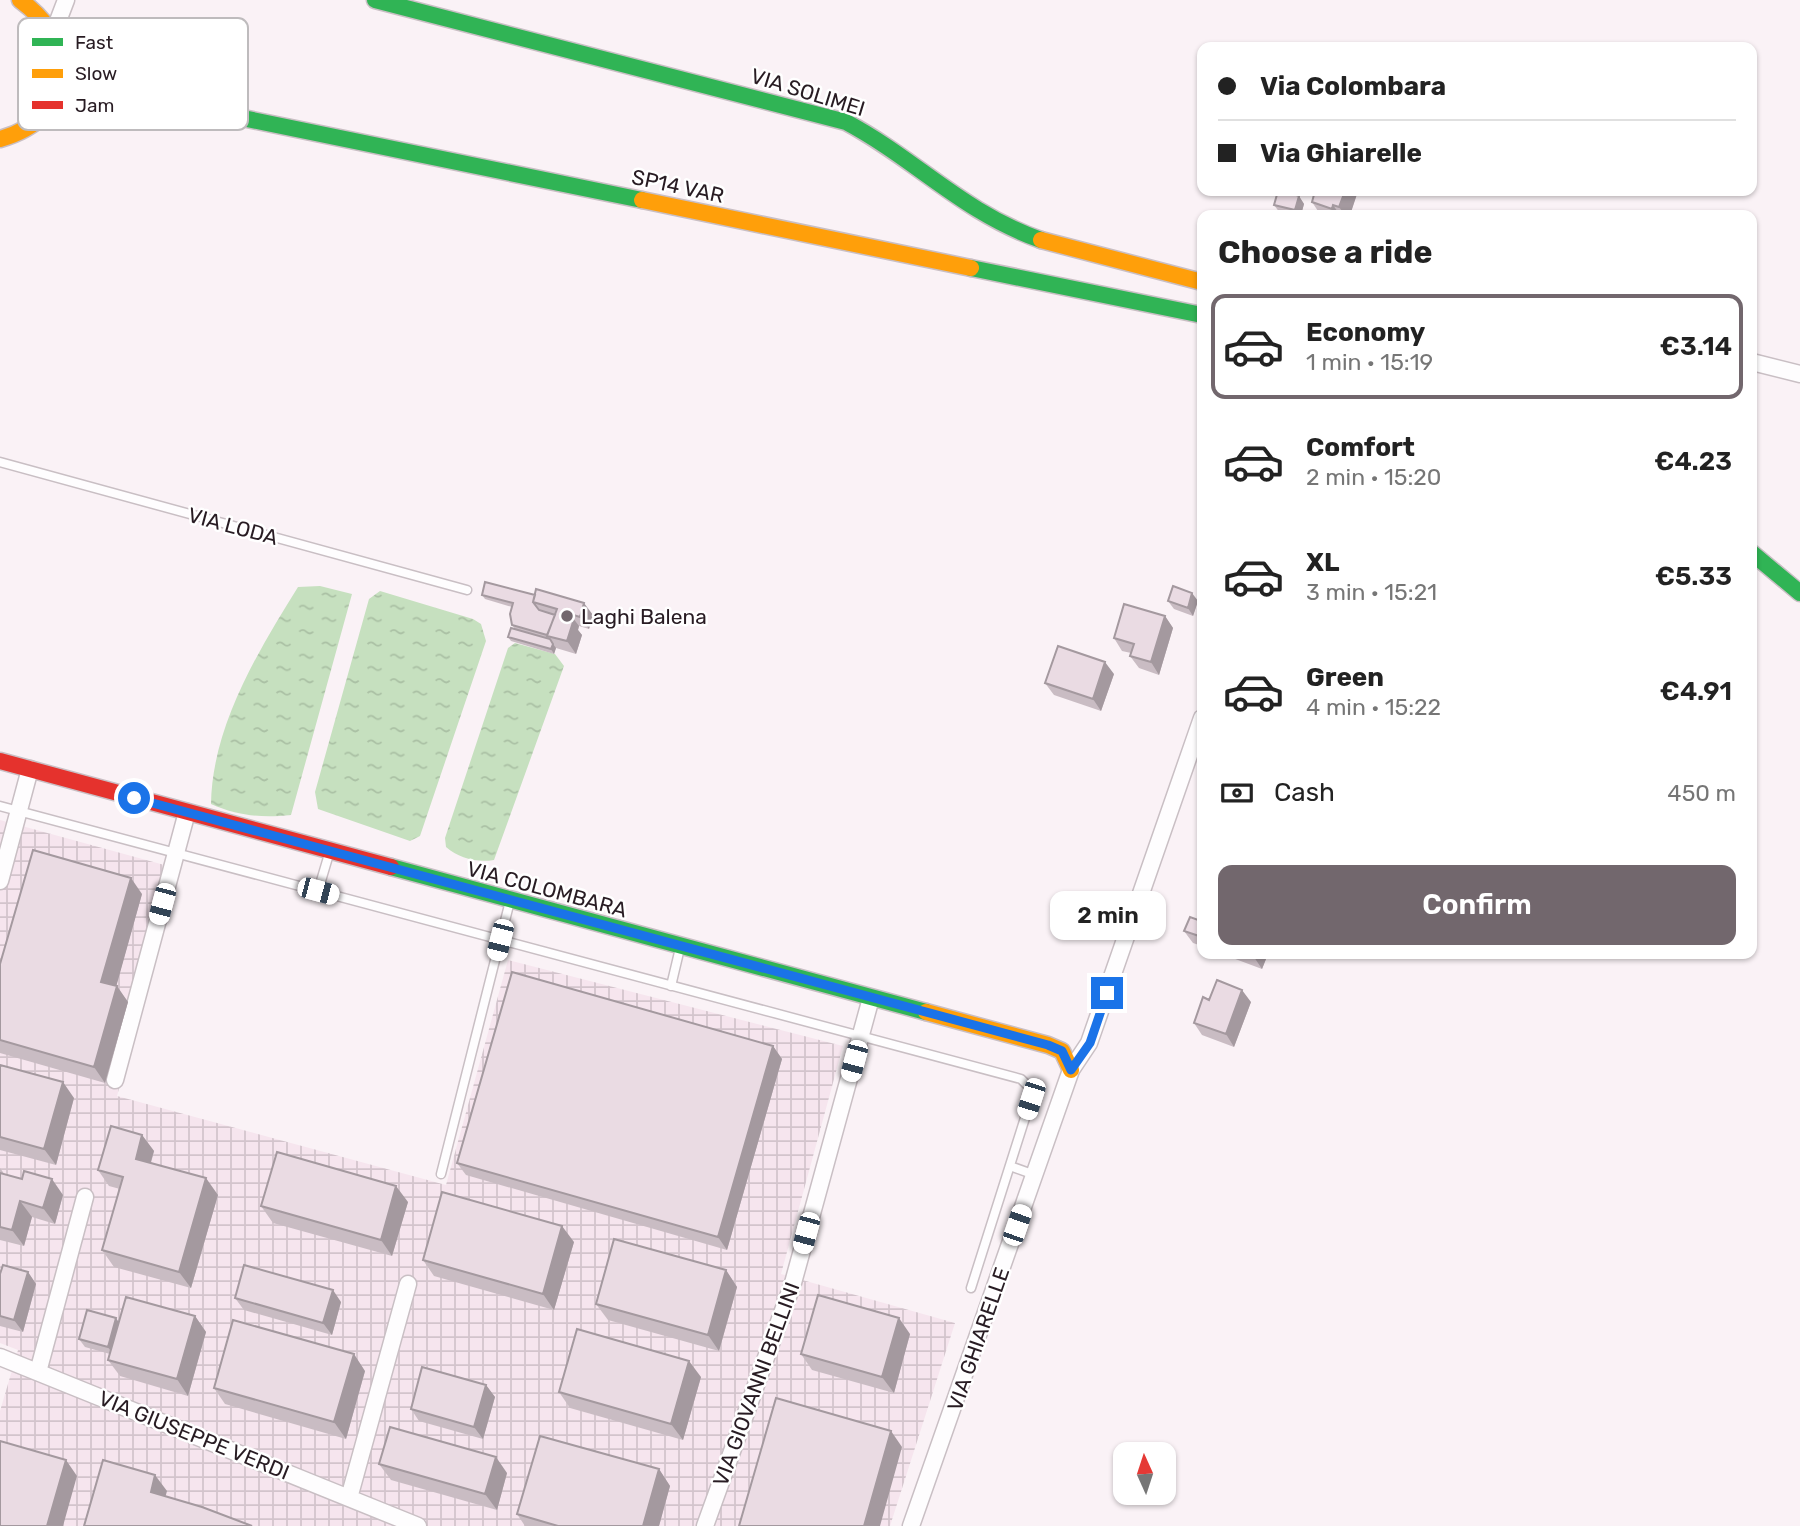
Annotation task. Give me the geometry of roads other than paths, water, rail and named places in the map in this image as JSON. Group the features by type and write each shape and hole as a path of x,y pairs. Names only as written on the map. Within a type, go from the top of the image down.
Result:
{"street":[{"path":"20,0 45,18"},
{"path":"59,18 66,0"},
{"name":"VIA SOLIMEI","path":"375,0 846,122 871,134 994,222 1035,239 1197,281"},
{"name":"SP14 VAR","path":"248,119 1197,314"},
{"path":"0,139 28,130"},
{"path":"1757,363 1800,374"},
{"path":"1757,557 1800,593"},
{"name":"VIA GHIARELLE","path":"911,1526 1071,1070 1090,1043 1197,733"},
{"name":"VIA COLOMBARA","path":"0,761 1048,1045 1062,1051 1071,1070"},
{"path":"0,881 30,769"},
{"path":"115,1080 187,812"},
{"name":"VIA GIOVANNI BELLINI","path":"705,1526 793,1283 871,998"},
{"path":"38,1373 86,1197"},
{"path":"349,1499 408,1284"},
{"name":"VIA GIUSEPPE VERDI","path":"0,1357 418,1526"}],"lane":[{"name":"VIA LODA","path":"0,462 467,590"},
{"path":"0,806 1028,1083 1031,1099 971,1288"},
{"path":"318,891 329,851"},
{"path":"441,1174 510,901"},
{"path":"671,986 681,947"},
{"path":"1010,1166 1035,1175"}],"water":[{"path":"320,586 352,594 291,815 250,815 211,804 219,747 228,718 253,663 298,587"},
{"path":"380,591 473,619 481,624 486,641 420,836 410,841 318,809 315,792 369,599"},
{"path":"515,643 555,654 564,666 494,860 474,860 451,851 446,847 445,838 508,648"}],"place":[{"name":"Laghi Balena","path":"567,616"}]}
